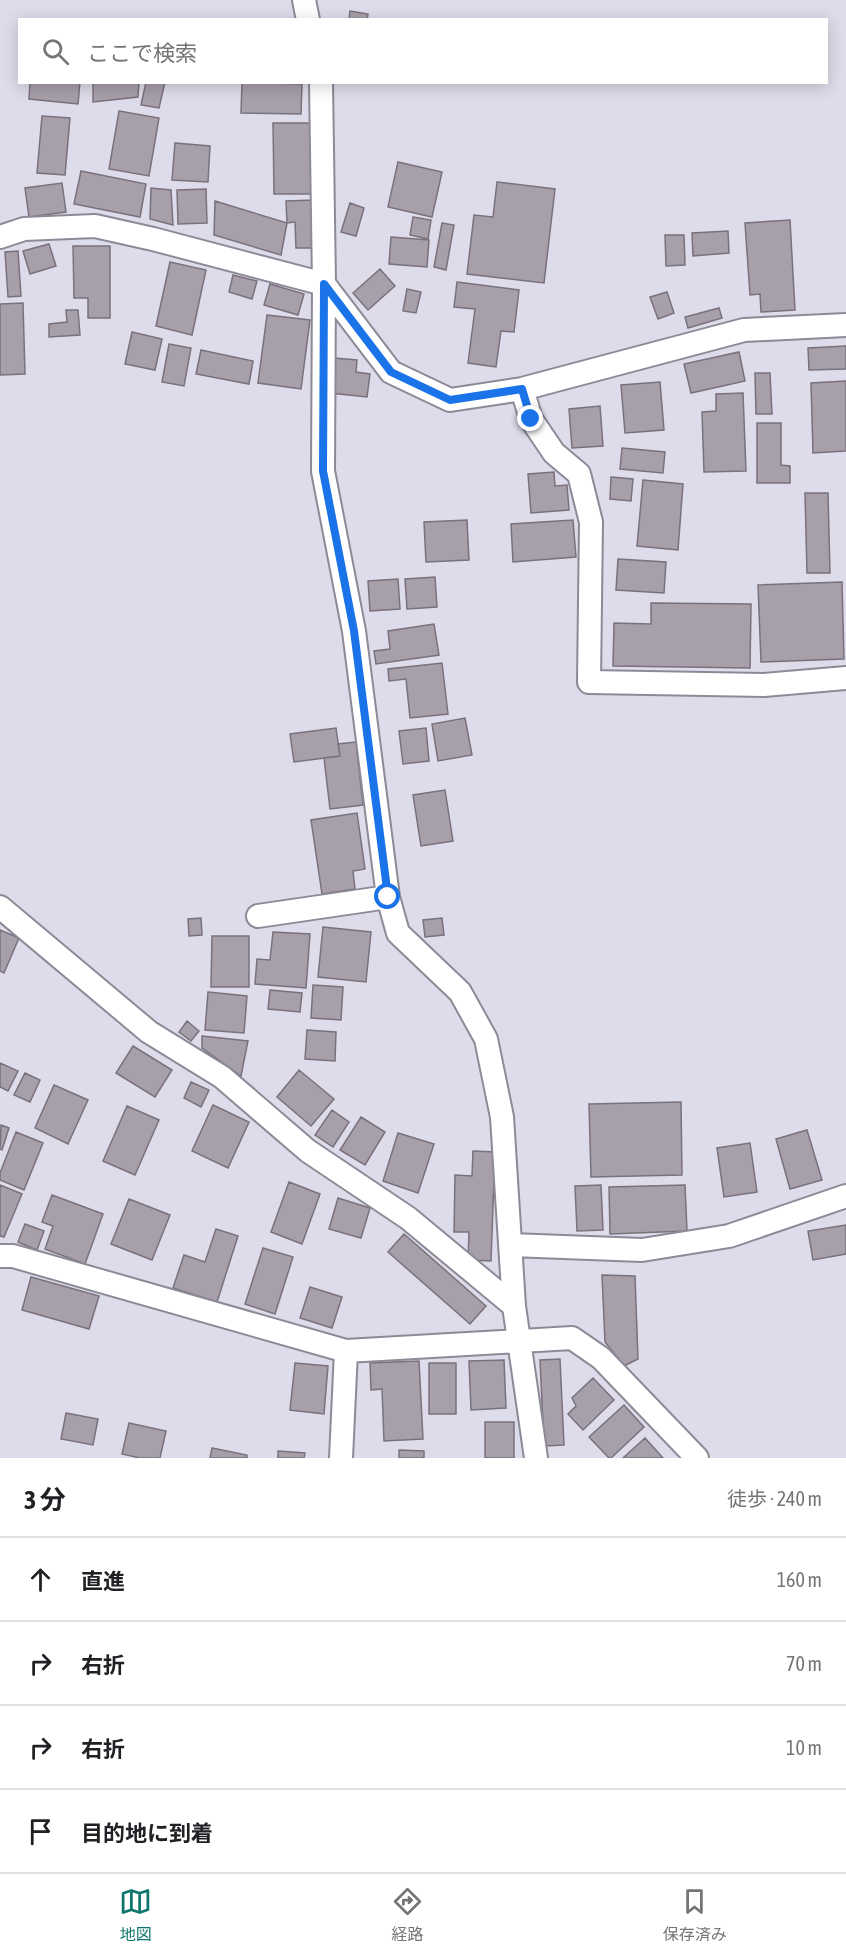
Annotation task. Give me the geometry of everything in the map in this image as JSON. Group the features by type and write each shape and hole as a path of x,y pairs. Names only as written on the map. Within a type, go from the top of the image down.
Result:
{"street":[{"path":"304,0 308,18"},
{"path":"321,84 324,284 323,471 354,631 388,897 398,933 460,992 486,1039 502,1117 514,1306 536,1458"},
{"path":"0,237 24,229 95,226 324,284 391,372 450,400 522,389 744,330 846,326"},
{"path":"522,389 531,419 554,453 579,474 591,522 590,682 764,686 846,678"},
{"path":"258,916 388,897"},
{"path":"0,907 149,1032 222,1077 308,1151 408,1218 514,1306"},
{"path":"511,1245 642,1250 729,1236 846,1196"},
{"path":"0,1256 24,1260 346,1351 572,1338 601,1358 697,1458"},
{"path":"341,1458 346,1351"}],"building":[{"path":"350,11 368,14 367,18 349,18"},
{"path":"30,84 80,84 78,104 29,99"},
{"path":"93,84 139,84 138,97 93,102"},
{"path":"146,84 165,84 159,108 141,105"},
{"path":"242,84 302,84 301,114 241,113"},
{"path":"119,111 159,118 149,176 109,169"},
{"path":"42,116 70,118 65,175 37,173"},
{"path":"273,123 312,123 312,194 274,194"},
{"path":"175,143 210,146 208,182 172,180"},
{"path":"398,162 442,172 432,217 388,207"},
{"path":"81,171 146,184 140,217 74,204"},
{"path":"497,182 555,189 544,283 467,274 474,215 493,217"},
{"path":"62,183 66,212 29,217 25,188"},
{"path":"151,188 171,190 173,225 150,219"},
{"path":"206,189 207,223 178,224 177,190"},
{"path":"314,200 315,248 296,248 295,222 287,223 286,201"},
{"path":"215,201 287,223 281,255 214,235"},
{"path":"350,203 364,208 356,236 341,232"},
{"path":"413,217 431,220 428,239 410,235"},
{"path":"790,220 795,310 761,312 760,294 750,295 745,223"},
{"path":"442,223 454,225 446,270 434,267"},
{"path":"728,231 729,253 693,256 692,233"},
{"path":"665,235 684,235 685,265 666,266"},
{"path":"391,237 429,240 427,267 389,264"},
{"path":"49,244 56,266 30,274 23,251"},
{"path":"73,246 110,246 110,318 88,318 88,298 74,298"},
{"path":"18,251 21,296 8,297 5,252"},
{"path":"170,262 206,270 192,335 156,326"},
{"path":"380,269 395,286 368,310 353,293"},
{"path":"233,275 257,281 252,299 229,292"},
{"path":"457,282 519,290 514,332 501,331 496,367 468,363 475,309 454,307"},
{"path":"270,284 304,294 298,315 264,305"},
{"path":"407,289 421,292 416,313 403,311"},
{"path":"667,292 674,313 658,319 650,297"},
{"path":"23,303 25,374 0,375 0,304"},
{"path":"719,308 722,318 688,328 685,317"},
{"path":"66,310 78,310 80,335 49,337 49,324 67,322"},
{"path":"267,315 310,320 301,389 258,383"},
{"path":"132,332 162,339 155,370 125,364"},
{"path":"169,344 191,348 184,386 162,382"},
{"path":"846,346 846,369 809,370 808,348"},
{"path":"201,350 253,361 249,384 196,374"},
{"path":"739,352 745,381 691,393 684,364"},
{"path":"334,358 357,360 356,372 370,374 367,397 330,393"},
{"path":"755,373 770,373 772,414 756,414"},
{"path":"846,381 846,451 813,453 811,383"},
{"path":"660,382 664,430 625,433 621,385"},
{"path":"743,393 746,471 704,472 702,412 716,411 716,394"},
{"path":"600,406 603,446 572,448 569,409"},
{"path":"757,423 781,423 781,465 790,466 790,483 757,483"},
{"path":"622,448 665,452 663,473 620,469"},
{"path":"554,472 555,486 567,485 569,510 531,513 528,474"},
{"path":"611,477 633,479 631,501 610,499"},
{"path":"643,480 683,484 678,550 637,546"},
{"path":"805,493 828,493 830,573 807,573"},
{"path":"467,520 469,560 426,562 424,522"},
{"path":"573,520 576,557 513,562 511,524"},
{"path":"618,559 666,562 664,593 616,590"},
{"path":"435,577 437,607 407,609 405,579"},
{"path":"398,579 400,609 370,611 368,581"},
{"path":"842,582 844,659 761,662 758,585"},
{"path":"651,603 751,604 750,668 613,666 614,623 651,624"},
{"path":"434,624 439,655 376,664 374,651 390,649 388,631"},
{"path":"442,663 448,714 410,718 406,679 389,681 388,669"},
{"path":"465,718 472,755 438,761 432,724"},
{"path":"336,728 340,756 294,762 290,734"},
{"path":"426,728 429,761 403,764 399,731"},
{"path":"356,742 363,805 330,809 324,758 340,756 338,744"},
{"path":"445,790 453,841 421,846 413,795"},
{"path":"357,813 365,869 353,871 355,889 322,894 311,820"},
{"path":"201,918 202,935 189,936 188,919"},
{"path":"442,918 444,935 425,937 423,920"},
{"path":"323,927 371,932 366,982 318,977"},
{"path":"0,930 19,938 4,973 0,971"},
{"path":"273,932 310,934 306,988 255,984 257,959 270,960"},
{"path":"212,936 249,936 249,987 211,987"},
{"path":"313,985 343,987 341,1020 311,1018"},
{"path":"270,990 302,993 300,1012 268,1009"},
{"path":"208,992 247,996 244,1033 205,1030"},
{"path":"187,1021 199,1031 191,1041 179,1032"},
{"path":"307,1030 336,1032 335,1061 305,1059"},
{"path":"202,1036 248,1041 241,1076 202,1048"},
{"path":"133,1046 172,1070 155,1097 116,1073"},
{"path":"0,1063 18,1071 8,1091 0,1087"},
{"path":"299,1070 334,1099 311,1126 277,1097"},
{"path":"25,1073 40,1080 30,1102 14,1095"},
{"path":"191,1082 209,1090 201,1107 184,1098"},
{"path":"54,1085 88,1100 68,1144 35,1128"},
{"path":"681,1102 682,1175 591,1177 589,1104"},
{"path":"213,1105 249,1122 228,1168 192,1151"},
{"path":"127,1106 159,1120 135,1175 103,1161"},
{"path":"332,1110 349,1122 333,1147 315,1135"},
{"path":"361,1117 385,1132 365,1165 340,1150"},
{"path":"1,1125 9,1128 2,1150 0,1149"},
{"path":"807,1130 822,1180 790,1189 776,1139"},
{"path":"16,1132 43,1143 24,1190 0,1180 0,1173"},
{"path":"398,1133 434,1144 418,1193 383,1181"},
{"path":"750,1143 757,1192 724,1197 717,1148"},
{"path":"473,1151 495,1152 491,1261 468,1260 469,1232 454,1232 455,1175 472,1176"},
{"path":"289,1182 320,1194 302,1244 271,1232"},
{"path":"0,1185 22,1194 4,1237 0,1236"},
{"path":"601,1185 603,1230 577,1231 575,1186"},
{"path":"685,1185 687,1231 610,1234 609,1187"},
{"path":"52,1195 103,1214 85,1264 45,1249 53,1226 42,1222"},
{"path":"338,1198 370,1208 361,1238 329,1229"},
{"path":"129,1199 170,1215 152,1260 111,1244"},
{"path":"25,1224 44,1231 37,1250 18,1242"},
{"path":"846,1225 846,1254 813,1260 808,1231"},
{"path":"216,1229 238,1236 217,1302 173,1288 184,1255 205,1262"},
{"path":"404,1234 486,1306 470,1324 388,1252"},
{"path":"263,1248 293,1257 275,1314 245,1304"},
{"path":"602,1275 635,1276 638,1359 624,1366 605,1342"},
{"path":"31,1277 99,1296 89,1329 22,1310"},
{"path":"310,1287 342,1297 332,1328 300,1318"},
{"path":"560,1359 564,1445 544,1446 540,1360"},
{"path":"504,1360 506,1408 471,1410 469,1361"},
{"path":"419,1361 423,1439 384,1441 382,1389 371,1390 370,1363"},
{"path":"295,1363 328,1366 324,1414 290,1410"},
{"path":"429,1363 456,1363 456,1414 429,1414"},
{"path":"593,1378 614,1400 583,1430 568,1414 576,1406 572,1398"},
{"path":"624,1405 644,1427 609,1458 589,1437"},
{"path":"66,1413 98,1419 93,1445 61,1439"},
{"path":"485,1422 514,1422 514,1458 485,1458"},
{"path":"129,1423 166,1431 160,1458 140,1458 122,1454"},
{"path":"645,1438 663,1458 623,1458"},
{"path":"212,1448 247,1455 247,1458 210,1458"},
{"path":"399,1450 424,1451 424,1458 399,1458"},
{"path":"278,1451 305,1453 304,1458 278,1458"}],"route":[{"path":"388,897 354,631 323,471 324,284 391,372 450,400 522,389 531,419"}]}
